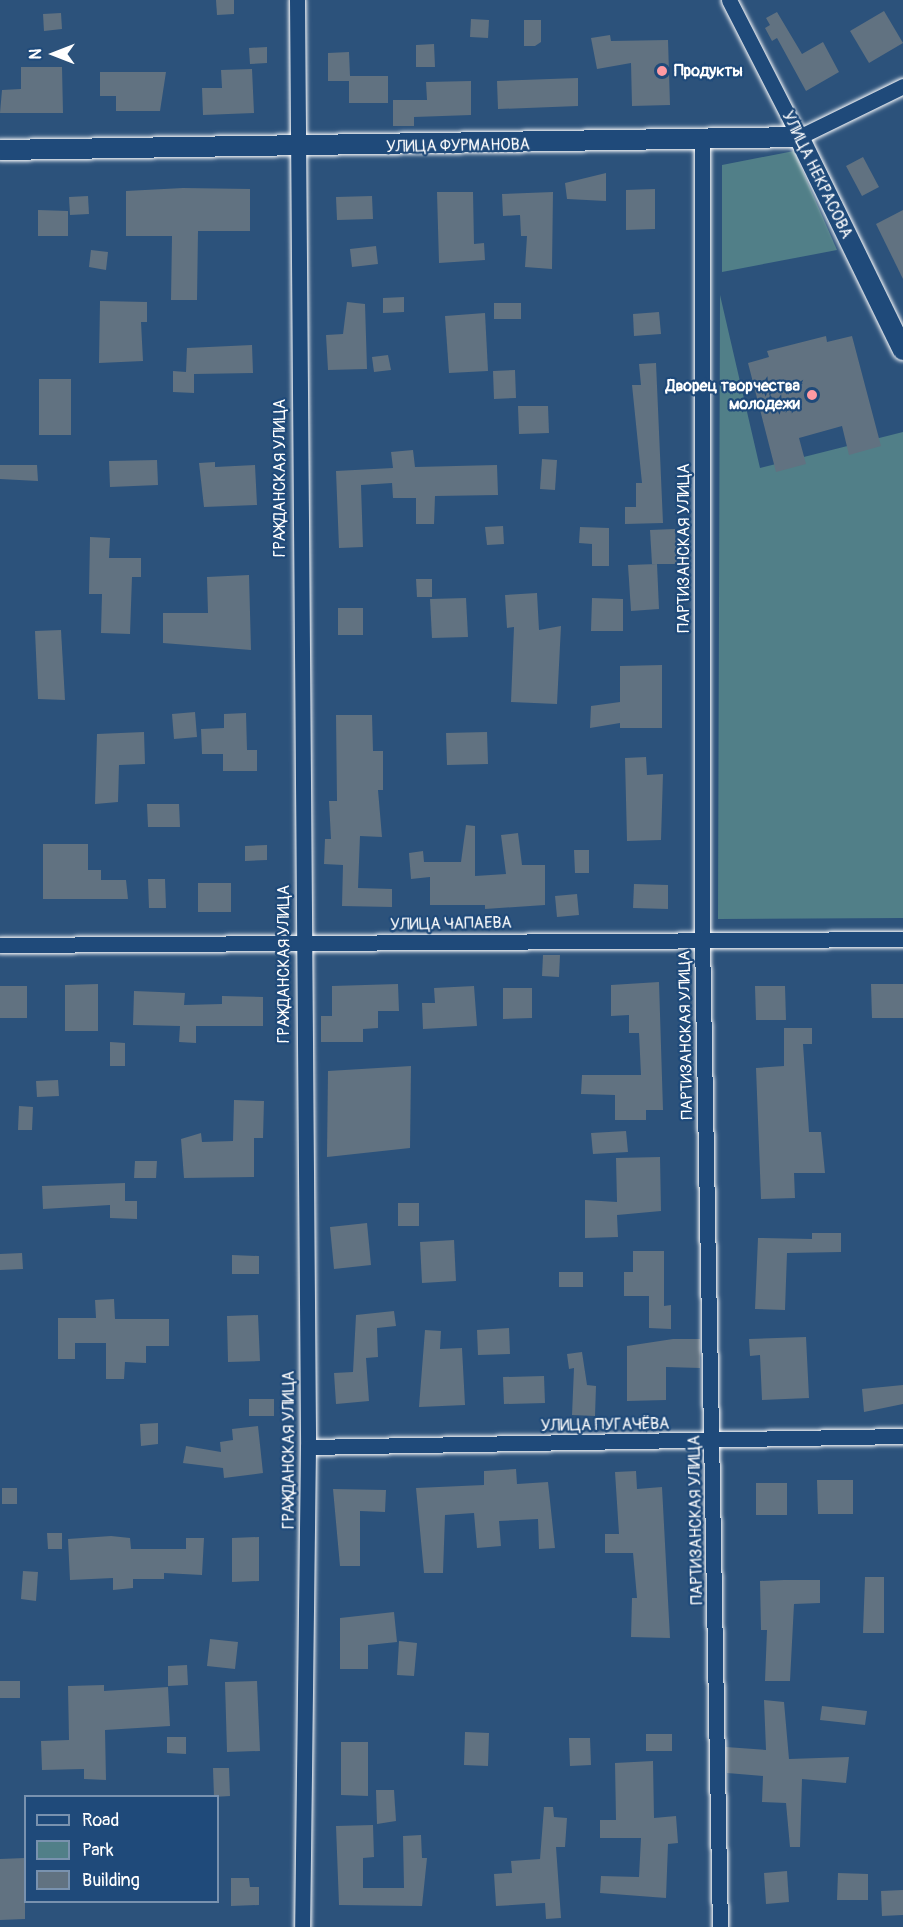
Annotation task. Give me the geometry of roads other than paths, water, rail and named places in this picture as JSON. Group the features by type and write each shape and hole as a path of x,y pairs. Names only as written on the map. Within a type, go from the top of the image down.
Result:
{"street":[{"name":"ГРАЖДАНСКАЯ УЛИЦА","path":"297,0 301,945 308,1447 302,1927"},
{"name":"УЛИЦА НЕКРАСОВА","path":"729,0 799,136 903,350"},
{"name":"УЛИЦА ФУРМАНОВА","path":"0,150 298,149 702,141 799,136 903,86"},
{"name":"ПАРТИЗАНСКАЯ УЛИЦА","path":"702,141 702,938 713,1441 720,1927"},
{"name":"УЛИЦА ЧАПАЕВА","path":"0,945 301,945 702,938 903,939"},
{"name":"УЛИЦА ПУГАЧЁВА","path":"308,1447 903,1436"}],"place":[{"name":"Продукты","path":"662,71"},
{"name":"Дворец творчества молодежи","path":"812,395"}]}
